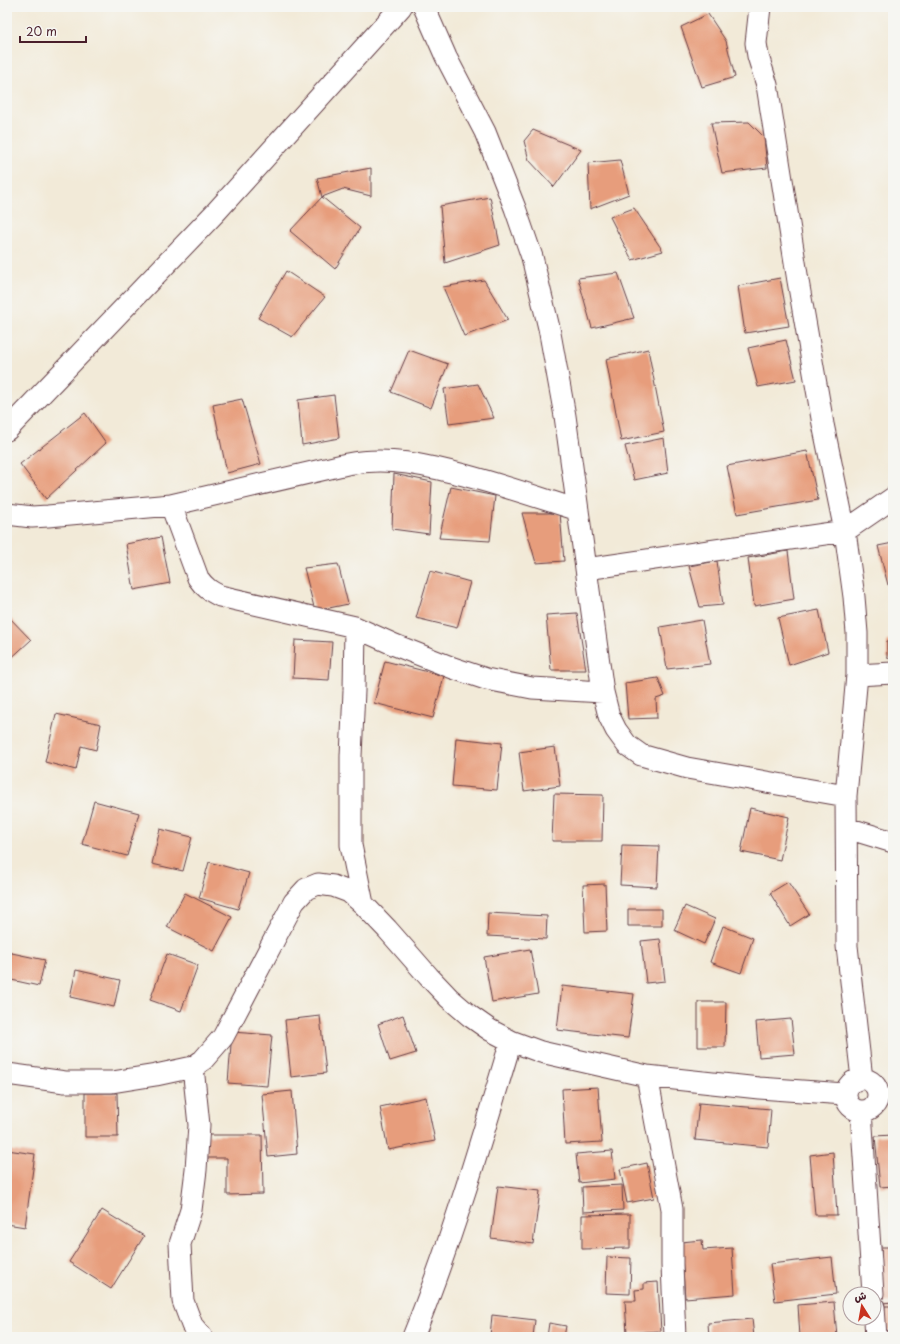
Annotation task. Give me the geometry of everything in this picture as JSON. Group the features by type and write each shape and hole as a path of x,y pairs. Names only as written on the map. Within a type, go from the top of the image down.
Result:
{"street":[{"path":"7,430 215,213 401,7"},
{"path":"424,7 446,57 485,132 507,186 532,257 551,335 565,416 603,692 609,716 616,730 627,745 641,755 687,768 846,796"},
{"path":"760,7 756,43 758,56 767,85 823,424 845,531 854,597 857,633 857,675 846,796 847,946 862,1079"},
{"path":"7,514 32,517 171,505 347,464 377,461 423,465 482,480 578,510"},
{"path":"586,569 845,531 893,498"},
{"path":"171,505 198,578 209,591 220,596 354,626 395,645 453,668 486,679 532,688 603,692"},
{"path":"354,626 351,832 353,852 363,904"},
{"path":"857,675 893,673"},
{"path":"846,828 893,842"},
{"path":"7,1074 65,1082 104,1082 134,1079 193,1067 203,1060 223,1037 294,902 306,889 318,884 333,886 349,892 387,929 449,998 470,1016 490,1030 511,1041 541,1052 647,1076 759,1088 845,1094"},
{"path":"414,1337 433,1289 462,1204 511,1041"},
{"path":"193,1067 199,1125 196,1170 191,1210 180,1244 183,1301 192,1325 202,1337"},
{"path":"647,1076 672,1209 672,1265 675,1337"},
{"path":"862,1079 867,1080 885,1096 868,1110 861,1111 855,1110 850,1106 846,1100 845,1094 850,1083 862,1079"},
{"path":"861,1111 872,1286"},
{"path":"875,1326 876,1337"}],"building":[{"path":"708,14 726,41 735,77 702,87 681,27"},
{"path":"749,122 764,137 767,168 722,173 711,123"},
{"path":"533,130 581,150 554,187 529,160 524,141"},
{"path":"620,160 629,194 590,209 588,163"},
{"path":"371,168 371,196 343,189 322,197 317,178"},
{"path":"322,197 360,228 335,269 290,231"},
{"path":"490,197 500,245 445,263 440,206"},
{"path":"634,208 663,251 632,260 610,217"},
{"path":"286,271 325,297 292,337 258,318"},
{"path":"618,273 634,318 592,328 578,278"},
{"path":"780,278 789,326 745,333 738,286"},
{"path":"484,280 508,320 464,336 443,287"},
{"path":"786,340 796,380 758,387 748,348"},
{"path":"648,349 664,432 621,441 606,359"},
{"path":"409,350 448,364 431,408 391,392"},
{"path":"478,384 494,418 449,424 444,389"},
{"path":"334,395 339,438 302,445 298,400"},
{"path":"242,399 261,464 227,473 213,405"},
{"path":"85,413 106,443 46,499 20,464"},
{"path":"664,438 668,473 634,480 625,446"},
{"path":"807,451 818,500 737,514 727,466"},
{"path":"394,474 432,482 429,534 392,529"},
{"path":"451,487 495,496 490,541 439,538"},
{"path":"522,513 560,513 564,561 536,563"},
{"path":"161,537 170,583 134,590 126,544"},
{"path":"893,543 893,583 888,585 878,546"},
{"path":"788,551 794,599 754,606 748,558"},
{"path":"717,561 723,605 700,607 689,566"},
{"path":"338,564 348,604 315,611 304,568"},
{"path":"430,571 470,582 457,628 416,618"},
{"path":"819,610 828,652 789,665 778,618"},
{"path":"577,613 586,670 551,670 546,615"},
{"path":"7,615 31,640 7,662"},
{"path":"702,620 710,664 667,669 660,627"},
{"path":"295,640 332,642 329,680 293,678"},
{"path":"893,640 893,659 887,658 887,641"},
{"path":"385,661 444,676 433,718 374,703"},
{"path":"658,678 665,696 656,699 657,718 628,719 625,683"},
{"path":"56,714 101,724 96,750 81,746 76,770 45,762"},
{"path":"456,738 502,743 497,790 452,786"},
{"path":"555,747 560,786 524,791 519,752"},
{"path":"554,794 603,795 602,841 552,841"},
{"path":"94,801 139,813 127,856 82,844"},
{"path":"750,808 789,817 780,860 741,852"},
{"path":"160,829 192,837 183,871 152,864"},
{"path":"622,845 659,846 657,887 620,885"},
{"path":"209,862 249,873 238,909 199,898"},
{"path":"788,882 809,914 790,926 770,893"},
{"path":"605,884 607,931 585,932 583,885"},
{"path":"185,893 232,917 214,951 167,927"},
{"path":"685,906 715,919 704,944 674,930"},
{"path":"628,909 662,909 662,926 628,926"},
{"path":"488,913 547,916 546,939 487,936"},
{"path":"723,926 753,938 741,973 710,962"},
{"path":"660,939 665,981 646,983 641,941"},
{"path":"530,949 538,994 492,1002 484,957"},
{"path":"7,952 45,960 39,986 7,979"},
{"path":"167,954 198,965 181,1011 150,1000"},
{"path":"76,970 120,980 114,1007 70,997"},
{"path":"562,986 634,994 628,1038 557,1030"},
{"path":"698,1002 726,1002 725,1047 698,1047"},
{"path":"403,1015 416,1053 390,1061 378,1024"},
{"path":"320,1016 326,1073 291,1077 285,1020"},
{"path":"791,1019 795,1054 759,1057 756,1022"},
{"path":"232,1032 272,1035 267,1086 228,1083"},
{"path":"598,1087 602,1142 565,1144 562,1089"},
{"path":"292,1091 297,1154 268,1157 262,1094"},
{"path":"85,1093 117,1093 118,1137 85,1137"},
{"path":"426,1097 435,1141 388,1150 380,1107"},
{"path":"699,1103 771,1109 768,1147 695,1140"},
{"path":"207,1135 262,1135 263,1194 227,1195 227,1158 207,1158"},
{"path":"893,1135 893,1186 880,1187 875,1136"},
{"path":"7,1150 35,1154 25,1227 7,1224"},
{"path":"612,1151 615,1179 579,1183 576,1154"},
{"path":"833,1152 837,1215 815,1215 810,1155"},
{"path":"647,1163 654,1198 627,1203 620,1169"},
{"path":"622,1185 623,1210 583,1212 582,1187"},
{"path":"498,1186 540,1191 533,1244 491,1238"},
{"path":"102,1210 144,1236 111,1289 69,1262"},
{"path":"630,1214 630,1248 582,1249 582,1215"},
{"path":"702,1240 703,1250 732,1248 735,1294 685,1298 681,1242"},
{"path":"881,1247 893,1247 893,1302 882,1303"},
{"path":"607,1257 631,1258 630,1294 606,1293"},
{"path":"832,1257 836,1294 775,1301 770,1264"},
{"path":"658,1282 661,1331 627,1333 625,1301 636,1301 635,1290 644,1289 644,1283"},
{"path":"834,1302 837,1337 800,1337 798,1305"},
{"path":"885,1306 893,1306 893,1331 883,1330"},
{"path":"492,1315 535,1320 533,1337 490,1337"},
{"path":"752,1319 754,1337 709,1337 708,1323"},
{"path":"549,1323 566,1326 564,1337 547,1337"}]}
